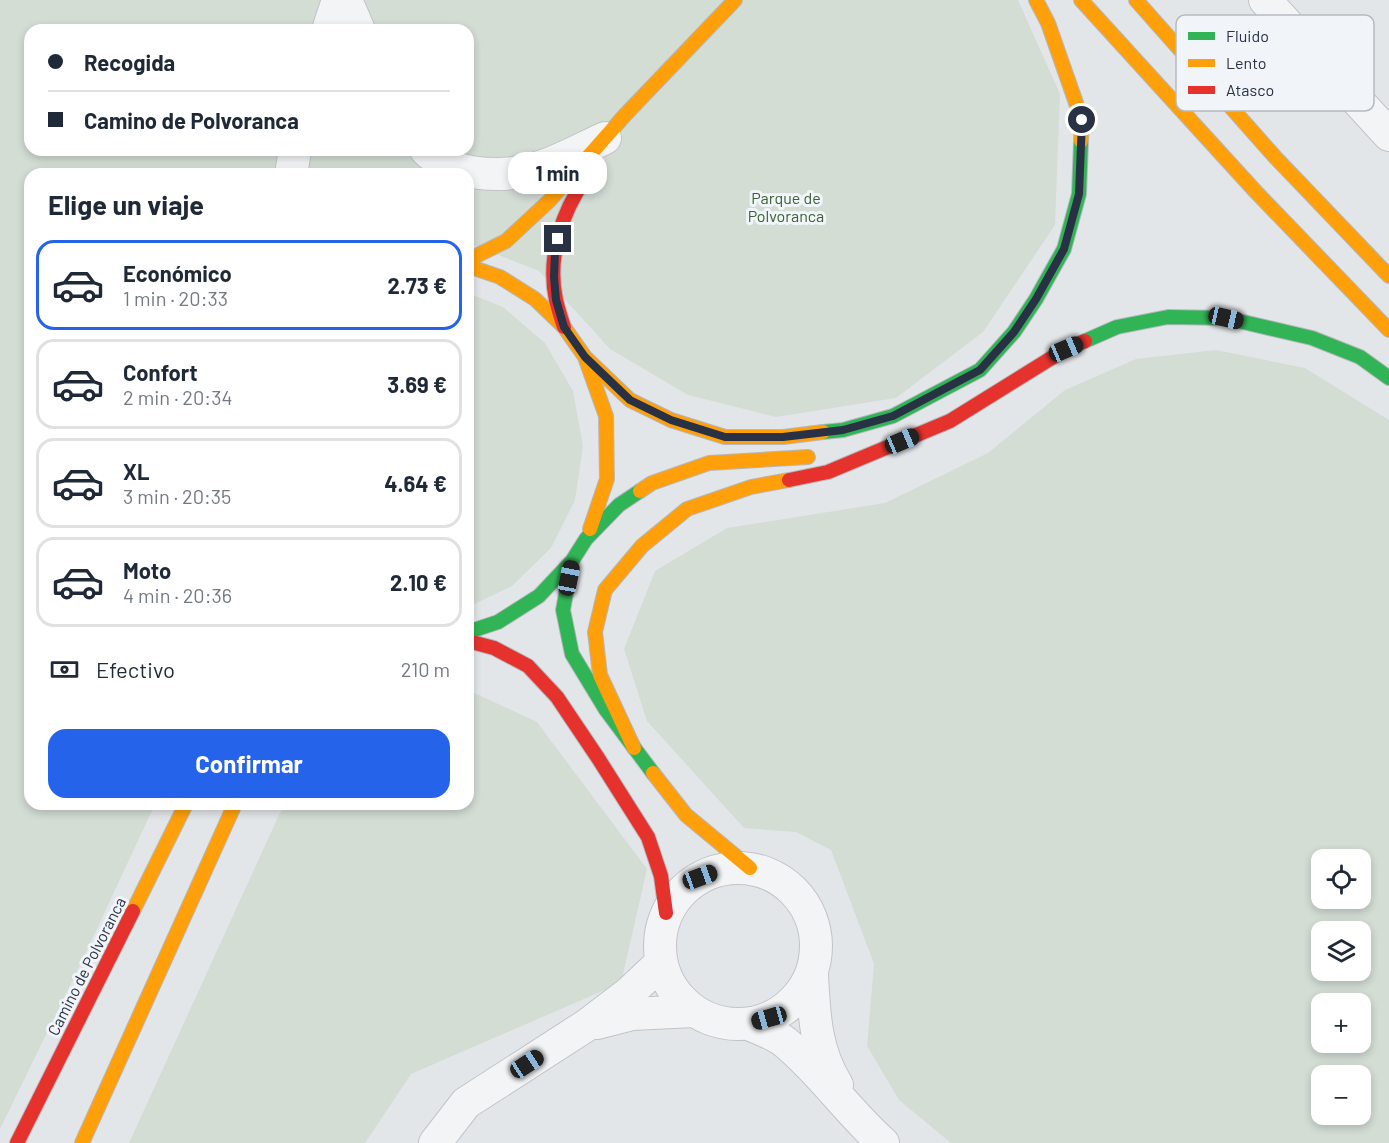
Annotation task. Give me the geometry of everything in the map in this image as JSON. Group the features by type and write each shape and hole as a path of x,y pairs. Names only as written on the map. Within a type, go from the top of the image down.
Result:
{"highway":[{"path":"474,258 506,241 549,201 625,115 735,0"},
{"path":"474,268 500,278 535,299 564,327 585,357 630,400 671,420 725,437 783,437 843,430 893,416 980,370 1014,332 1036,299 1064,249 1079,194 1082,120 1048,23 1036,0"},
{"path":"1081,0 1176,104"},
{"path":"1136,0 1176,45"},
{"path":"1182,111 1256,192 1389,330"},
{"path":"1234,111 1275,158 1389,276"},
{"path":"564,327 556,300 554,277 555,252 561,227 570,202 625,115"},
{"path":"634,748 600,675 595,632 605,590 642,546 687,509 751,487 828,472 950,421 1066,349 1117,327 1168,317 1226,318 1312,338 1359,357 1389,378"},
{"path":"585,357 606,416 607,479 586,539"},
{"path":"840,453 902,441"},
{"path":"474,630 498,622 539,596 572,561 586,539 619,505 652,483 710,463 820,456"},
{"path":"572,561 563,610 572,654 606,710 686,815 750,868"},
{"path":"474,643 495,648 528,666 557,697 648,837 661,876 666,913"},
{"name":"Camino de Polvoranca","path":"17,1143 183,810"},
{"path":"82,1143 232,810"}],"street":[{"path":"330,24 338,0"},
{"path":"346,0 356,24"},
{"path":"1265,0 1279,15"},
{"path":"1367,111 1389,135"},
{"path":"474,172 514,173 553,161 605,138"},
{"path":"433,156 453,168"},
{"path":"724,868 750,868 772,875 792,888 806,906 815,928 817,951 812,974 802,993 787,1008 769,1018 749,1024 730,1024 711,1020 694,1011 679,998 668,981 661,963 660,938 666,913 680,892 700,877 724,868"},
{"path":"435,1143 466,1103 587,1025 629,993 661,963"},
{"path":"812,974 815,1026 828,1071 856,1116"},
{"path":"587,1025 632,1014 694,1011"},
{"path":"749,1024 784,1041 819,1074 882,1143"}],"green space":[{"name":"Parque de Polvoranca","path":"0,0 1018,0 1060,94 1055,225 983,332 896,398 776,417 688,395 610,349 539,271 474,245 474,168 24,168 24,810 152,810 0,1129"},
{"path":"474,295 503,307 545,343 573,391 583,446 575,500 551,548 512,586 474,604"},
{"path":"1216,350 1305,368 1389,420 1389,1143 951,1143 899,1100 867,1046 874,964 831,850 796,832 744,828 647,721 624,649 655,571 727,528 885,503 988,453 1065,390 1136,359"},
{"path":"474,693 537,722 647,869 621,983 411,1074 365,1143 129,1143 281,810 474,810"}],"traffic: fast":[{"path":"823,432 843,430 893,416 980,370 1014,332 1036,299 1064,249 1079,194 1081,141"},
{"path":"1085,341 1117,327 1168,317 1226,318 1312,338 1360,357 1389,378"},
{"path":"474,630 498,622 539,596 572,561 586,539 619,505 640,491"},
{"path":"572,561 563,610 572,654 606,710 653,773"}],"traffic: slow":[{"path":"474,257 506,241 549,201 625,115 735,0"},
{"path":"1036,0 1048,23 1082,120 1081,141"},
{"path":"1081,0 1176,104"},
{"path":"1136,0 1176,45"},
{"path":"1182,111 1256,192 1389,330"},
{"path":"1234,111 1389,276"},
{"path":"474,268 500,277 535,299 564,327 585,357 606,416 607,479 590,529"},
{"path":"585,357 630,400 671,420 725,437 783,437 823,432"},
{"path":"640,491 652,483 709,463 808,457"},
{"path":"634,748 600,675 595,632 605,590 642,546 687,509 751,487 789,480"},
{"path":"653,773 686,815 750,868"},
{"path":"133,911 183,810"},
{"path":"82,1143 232,810"}],"traffic: jam":[{"path":"564,327 554,284 555,252 563,221 586,178"},
{"path":"789,480 828,472 950,421 1066,349 1085,341"},
{"path":"474,643 494,648 528,666 557,697 648,837 661,876 666,913"},
{"path":"17,1143 133,911"}],"route":[{"path":"558,239 554,277 556,300 564,327 585,357 630,400 671,420 725,437 783,437 843,430 893,416 980,370 1014,332 1036,299 1064,249 1079,194 1082,120"}]}
